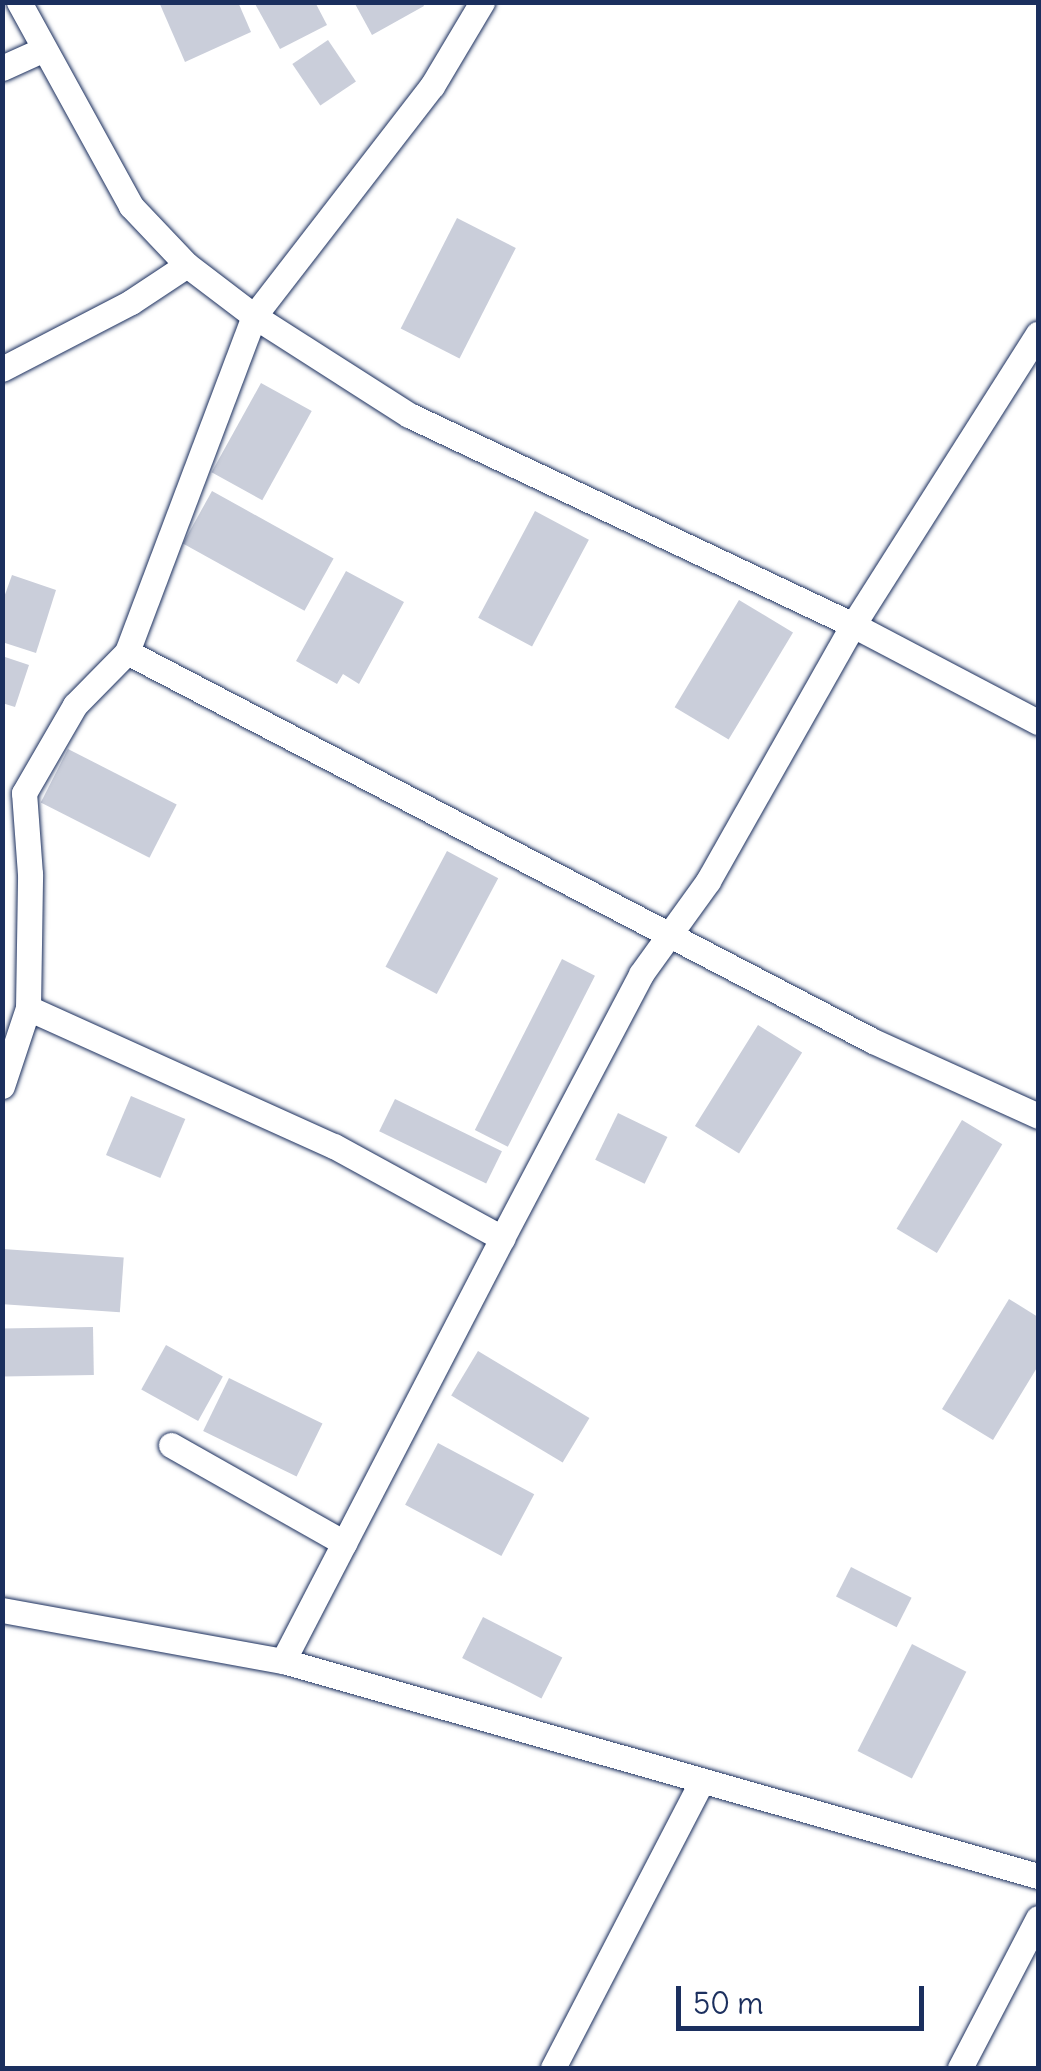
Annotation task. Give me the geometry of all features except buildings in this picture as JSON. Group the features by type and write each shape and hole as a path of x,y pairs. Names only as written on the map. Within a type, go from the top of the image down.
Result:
{"street":[{"path":"19,2 131,206 187,265 254,316 409,415 853,625 1038,722"},
{"path":"2,1086 28,1008 30,874 14,796 74,705 128,652 254,316 432,86 482,2"},
{"path":"2,68 42,50"},
{"path":"2,369 131,302 187,265"},
{"path":"283,1661 502,1238 668,931 708,881 853,625 1038,334"},
{"path":"128,652 873,1041 1038,1116"},
{"path":"28,1008 334,1146 502,1238"},
{"path":"171,1445 344,1543"},
{"path":"2,1610 283,1661 1038,1876"},
{"path":"553,2068 702,1780"},
{"path":"960,2068 1030,1950 1038,1918"}]}
